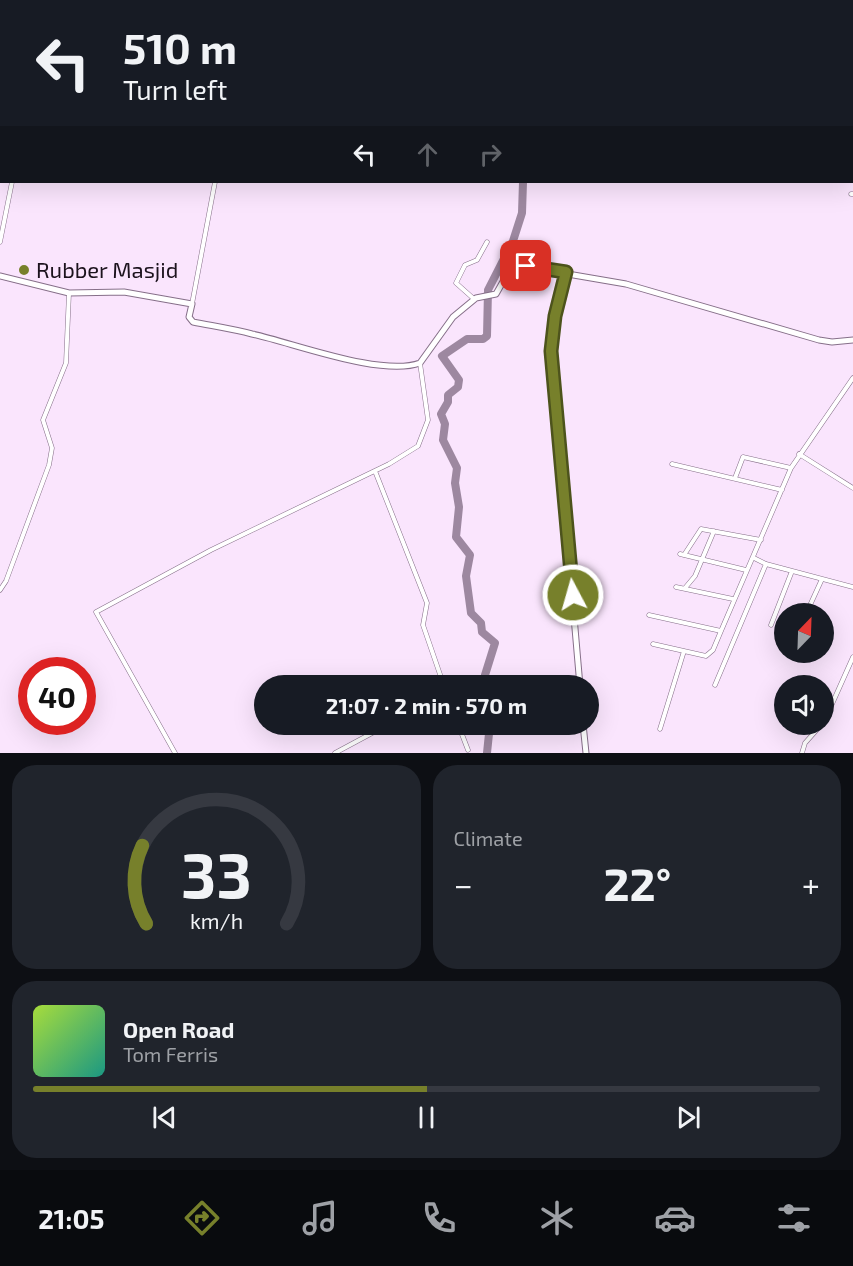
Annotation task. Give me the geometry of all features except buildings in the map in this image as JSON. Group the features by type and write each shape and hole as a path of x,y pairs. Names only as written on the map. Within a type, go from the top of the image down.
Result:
{"street":[{"path":"0,242 12,183"},
{"path":"215,183 189,317 193,322 252,334 341,357 401,366 420,363"},
{"path":"474,299 456,283 462,269 477,260 487,242"},
{"path":"175,753 96,616 97,610 179,566 375,471 418,446 424,436 428,411 420,363 453,317 474,299 497,292 507,274 516,267 533,266 641,288 819,340 832,342 853,340"},
{"path":"566,272 555,316 551,351 579,675"},
{"path":"0,276 69,293 124,292 192,304"},
{"path":"0,590 6,581 50,465 52,448 43,420 66,363 69,293"},
{"path":"653,644 703,656 709,655 746,570 754,558 791,468 853,378"},
{"path":"799,454 853,488"},
{"path":"735,478 744,457 791,468"},
{"path":"672,464 782,490"},
{"path":"375,471 427,603 423,625 440,675"},
{"path":"746,570 682,554 699,530 761,540"},
{"path":"684,588 695,576 714,531"},
{"path":"754,558 766,564 853,586"},
{"path":"715,686 742,616 766,564"},
{"path":"771,625 792,571"},
{"path":"811,603 822,579"},
{"path":"676,586 734,599"},
{"path":"649,615 721,631"},
{"path":"660,729 684,651"},
{"path":"834,699 853,657"},
{"path":"335,753 369,735"},
{"path":"462,735 468,750"},
{"path":"584,735 586,753"},
{"path":"802,753 805,743 812,735"}],"waterway":[{"path":"485,675 495,643 482,632 481,623 471,613 466,576 470,555 456,537 459,507 455,483 457,468 443,440 445,424 441,414 448,402 448,395 458,387 459,380 442,356 467,339 483,339 487,336 488,290 513,241 522,213 523,183"},
{"path":"487,753 489,735"}],"place":[{"name":"Rubber Masjid","path":"24,270"}],"route":[{"path":"526,266 566,272 555,316 551,351 573,595"}]}
